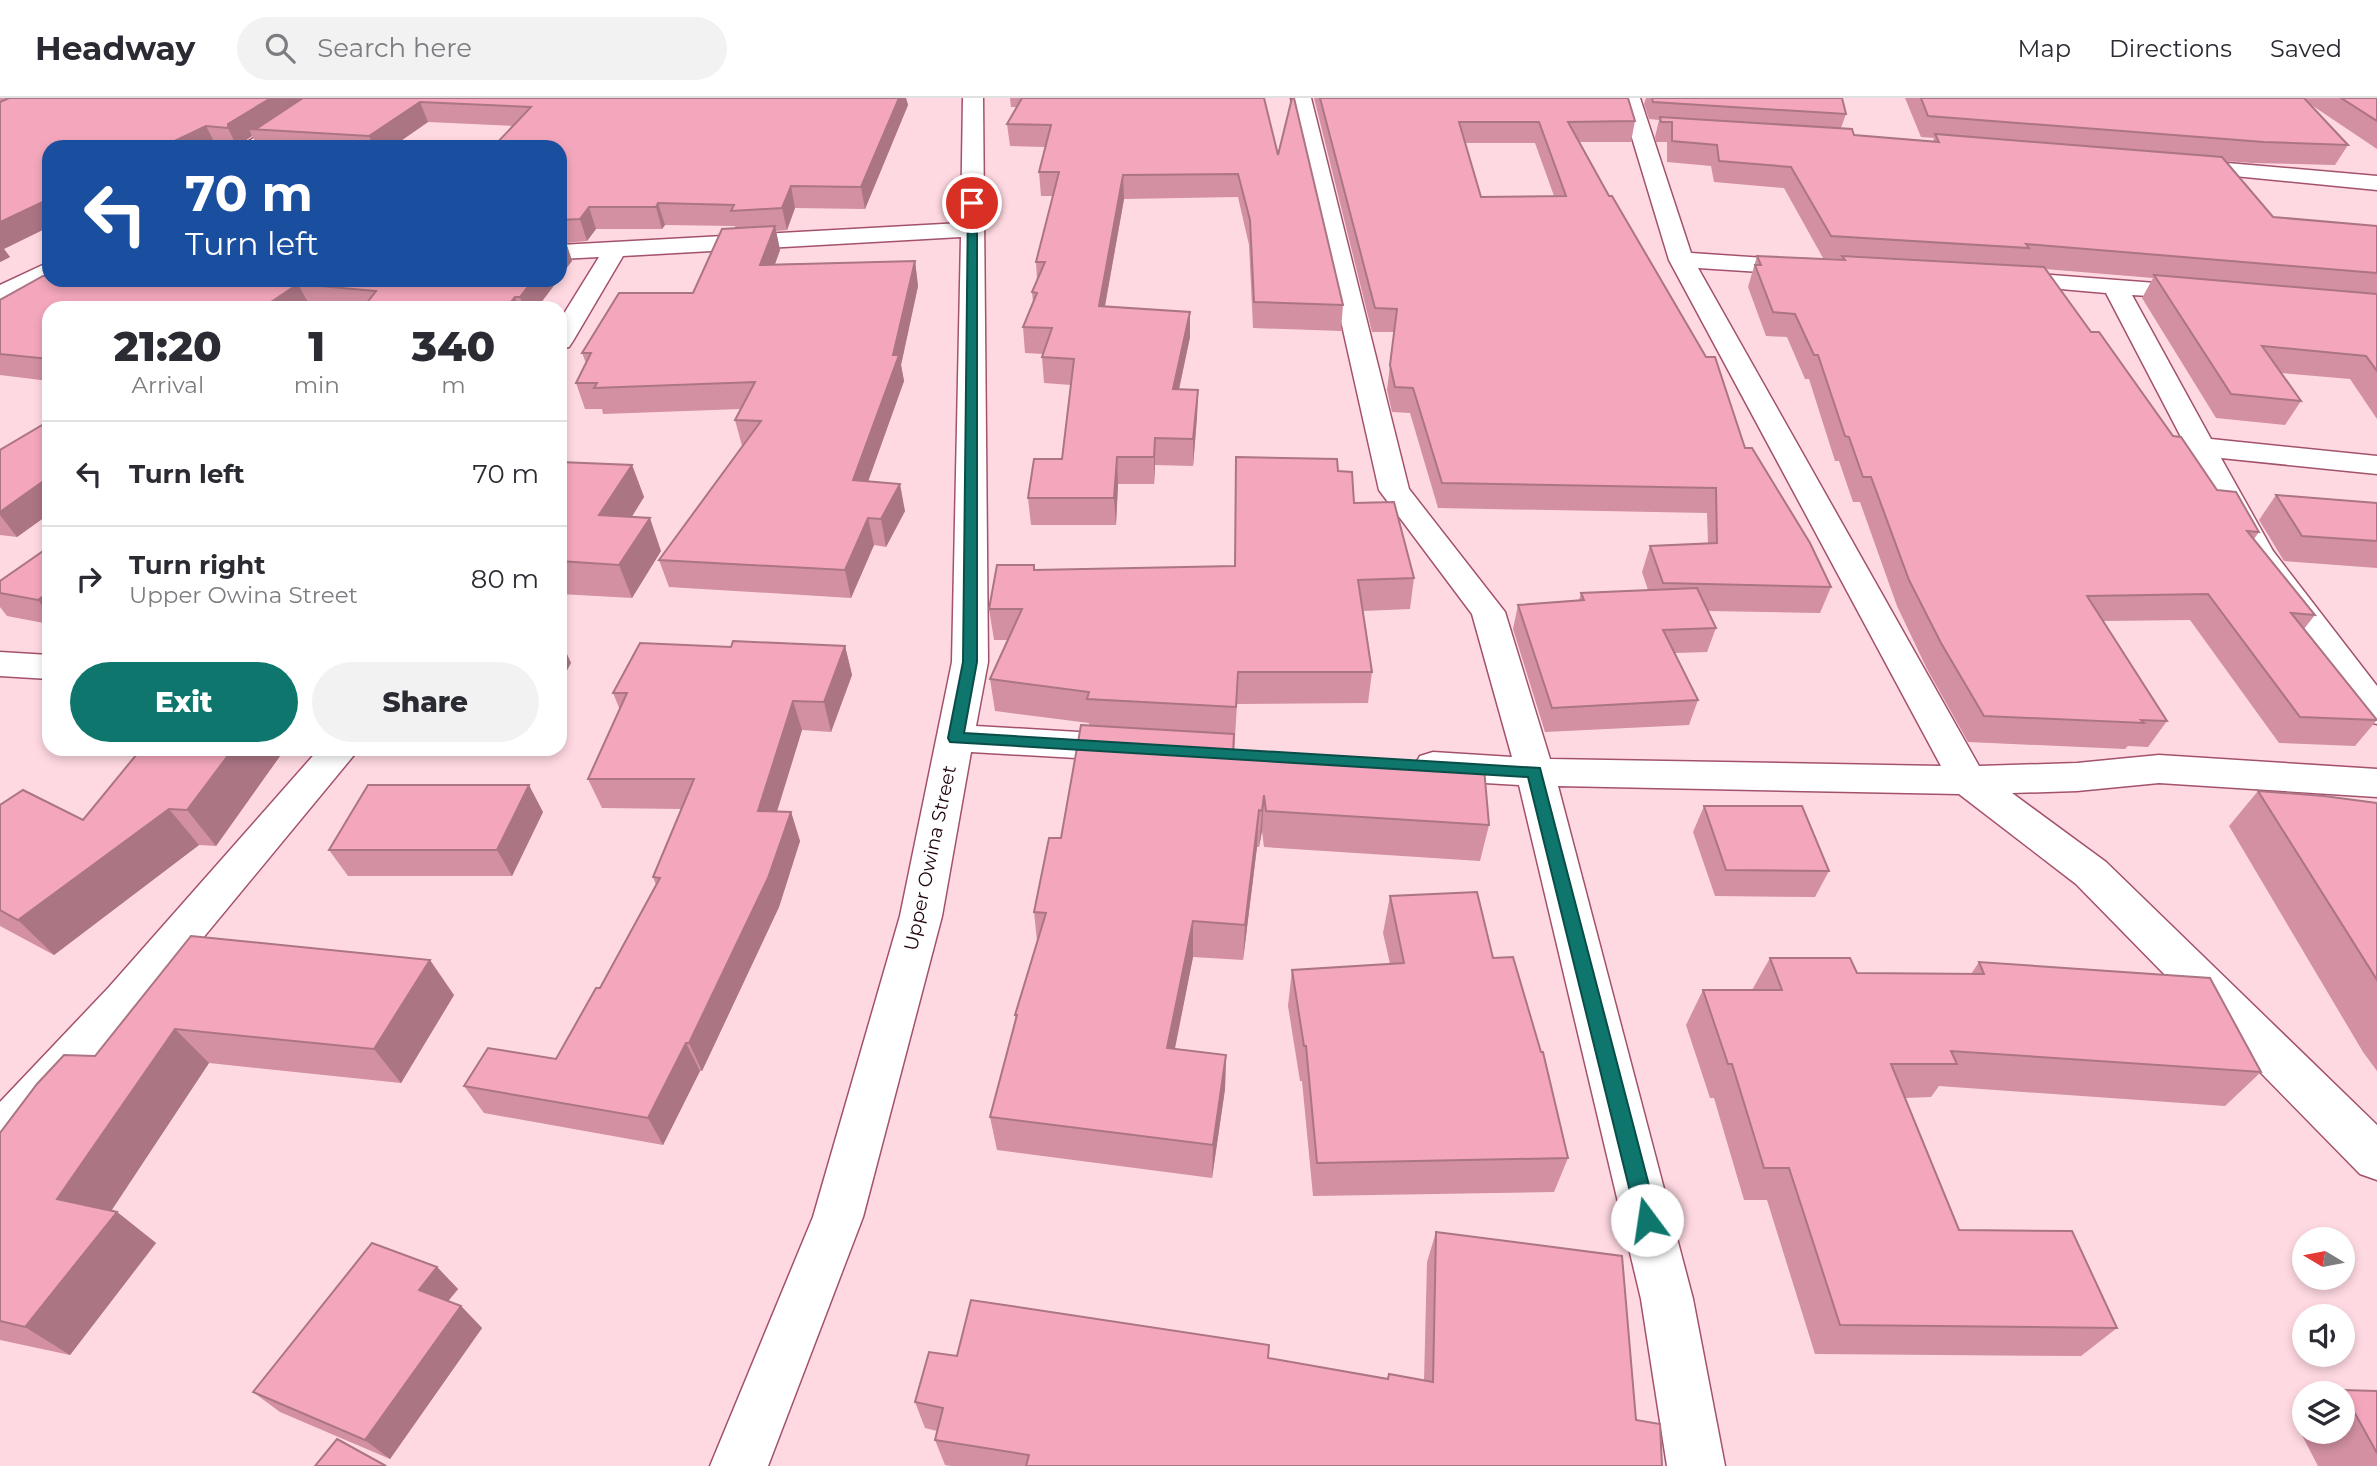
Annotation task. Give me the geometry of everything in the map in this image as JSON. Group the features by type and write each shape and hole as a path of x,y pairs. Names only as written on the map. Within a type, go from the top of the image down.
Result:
{"street":[{"path":"261,140 329,98"},
{"name":"Upper Owina Street","path":"739,1466 838,1217 921,916 970,662 973,98"},
{"path":"1301,98 1394,490 1488,612 1535,772 1667,1299 1696,1466"},
{"path":"1630,98 1652,128 1681,260 1968,780 2091,873 2377,1158"},
{"path":"2162,164 2377,183"},
{"path":"567,251 972,229"},
{"path":"567,329 615,248"},
{"path":"1681,260 1835,269"},
{"path":"0,295 42,273"},
{"path":"1974,277 2224,294"},
{"path":"2114,285 2258,554 2377,712"},
{"path":"2203,447 2377,466"},
{"path":"0,664 42,667"},
{"path":"956,738 1162,750"},
{"path":"0,1135 125,1000 334,756"},
{"path":"1397,764 1535,772 1968,780 2077,777 2159,769 2377,783"}],"building":[{"path":"9,98 271,98 228,124 228,128 206,126 177,140 42,140 42,202 0,222 0,102"},
{"path":"303,98 899,98 861,187 791,186 782,208 731,211 734,205 658,203 656,207 589,207 580,219 567,220 567,140 500,140 531,107 420,102 369,136 249,129 256,129"},
{"path":"1022,98 1264,98 1278,155 1294,98 1343,305 1254,302 1250,220 1238,174 1123,175 1099,306 1190,312 1173,389 1198,390 1193,439 1155,438 1154,457 1117,457 1114,498 1028,498 1034,459 1062,459 1074,359 1042,357 1052,328 1023,327 1037,293 1032,292 1045,262 1036,262 1059,172 1039,172 1051,125 1007,124"},
{"path":"1320,98 1628,98 1635,121 1568,122 1609,196 1612,196 1706,357 1715,357 1745,448 1752,448 1810,543 1831,587 1663,583 1650,546 1717,543 1716,488 1442,483 1413,388 1395,387 1390,365 1397,309 1375,308","holes":["1459,122 1539,122 1566,196 1481,197"]},
{"path":"1652,98 1842,98 1846,114 1653,102"},
{"path":"1921,98 2304,98 2348,145 2264,142 1928,116"},
{"path":"2341,98 2377,98 2377,121"},
{"path":"1660,117 1852,129 1854,135 1939,142 1935,134 2222,157 2273,217 2377,226 2377,273 2026,244 2029,248 1831,236 1791,167 1719,161 1717,145 1672,141 1672,122 1661,122"},
{"path":"775,226 760,265 915,261 893,355 899,355 853,480 900,484 881,519 868,518 845,570 659,560 761,421 735,420 755,382 594,388 597,383 576,383 591,353 582,353 619,293 693,293 722,229"},
{"path":"1757,256 1845,260 1842,256 2044,267 2091,332 2099,332 2173,436 2181,437 2217,490 2236,492 2259,532 2247,531 2315,615 2291,613 2377,720 2300,717 2208,594 2087,596 2167,721 2141,720 2144,723 1984,716 1941,643 1909,580 1871,477 1863,477 1849,437 1845,436 1818,355 1814,355 1795,314 1773,312 1755,265 1761,265"},
{"path":"2154,275 2377,294 2377,371 2366,356 2262,346 2301,401 2231,394"},
{"path":"42,277 42,287 294,287 272,301 42,301 42,358 0,354 0,300"},
{"path":"331,287 528,287 520,297 515,297 512,301 368,301 376,291"},
{"path":"42,425 42,482 0,512 0,450"},
{"path":"1236,457 1337,459 1338,471 1352,472 1354,503 1394,502 1414,578 1358,580 1372,672 1238,672 1236,707 1087,699 1089,692 990,679 1022,609 989,609 997,565 1034,565 1034,570 1235,566"},
{"path":"567,462 632,465 599,515 650,518 619,565 567,561"},
{"path":"2276,495 2377,503 2377,541 2302,536"},
{"path":"42,552 42,597 38,600 0,593 0,581"},
{"path":"1697,588 1716,628 1663,630 1698,700 1552,708 1518,605 1584,600 1581,593"},
{"path":"733,641 845,646 824,702 793,701 758,811 791,812 768,878 689,1043 686,1043 648,1118 464,1086 488,1048 556,1059 596,988 600,988 660,878 653,877 694,779 588,779 627,693 613,693 640,643 731,647"},
{"path":"1081,725 1234,734 1233,754 1484,768 1489,825 1266,811 1264,795 1262,811 1259,810 1245,925 1193,921 1167,1048 1226,1055 1213,1145 990,1117 1015,1015 1046,913 1034,912 1049,838 1061,838"},
{"path":"135,756 228,756 187,810 169,809 18,920 0,910 0,805 23,790 83,820"},
{"path":"368,785 529,785 497,850 329,850"},
{"path":"2258,791 2377,803 2377,980"},
{"path":"1704,806 1802,806 1829,871 1726,870"},
{"path":"1477,892 1493,958 1513,957 1543,1052 1568,1158 1317,1163 1306,1046 1292,970 1404,963 1390,896"},
{"path":"191,936 430,960 374,1049 175,1029 57,1199 117,1212 25,1327 0,1321 0,1133 37,1084 64,1055 95,1056"},
{"path":"1770,958 1850,958 1857,973 1984,974 1979,962 2210,978 2261,1072 1951,1051 1957,1064 1891,1064 1959,1230 2072,1231 2117,1328 1840,1325 1789,1168 1764,1168 1732,1064 1728,1064 1703,990 1782,990"},
{"path":"1436,1232 1622,1256 1636,1420 1660,1424 1662,1466 1026,1466 1029,1455 935,1440 943,1408 915,1402 929,1352 957,1356 971,1300 1269,1345 1268,1358 1388,1379 1389,1374 1433,1382"},
{"path":"372,1243 437,1267 419,1290 461,1306 365,1440 253,1392"},
{"path":"2355,1390 2377,1391 2377,1453 2355,1413"},
{"path":"337,1439 386,1466 315,1466"}],"route":[{"path":"972,203 970,662 956,738 1535,772 1647,1220"}]}
